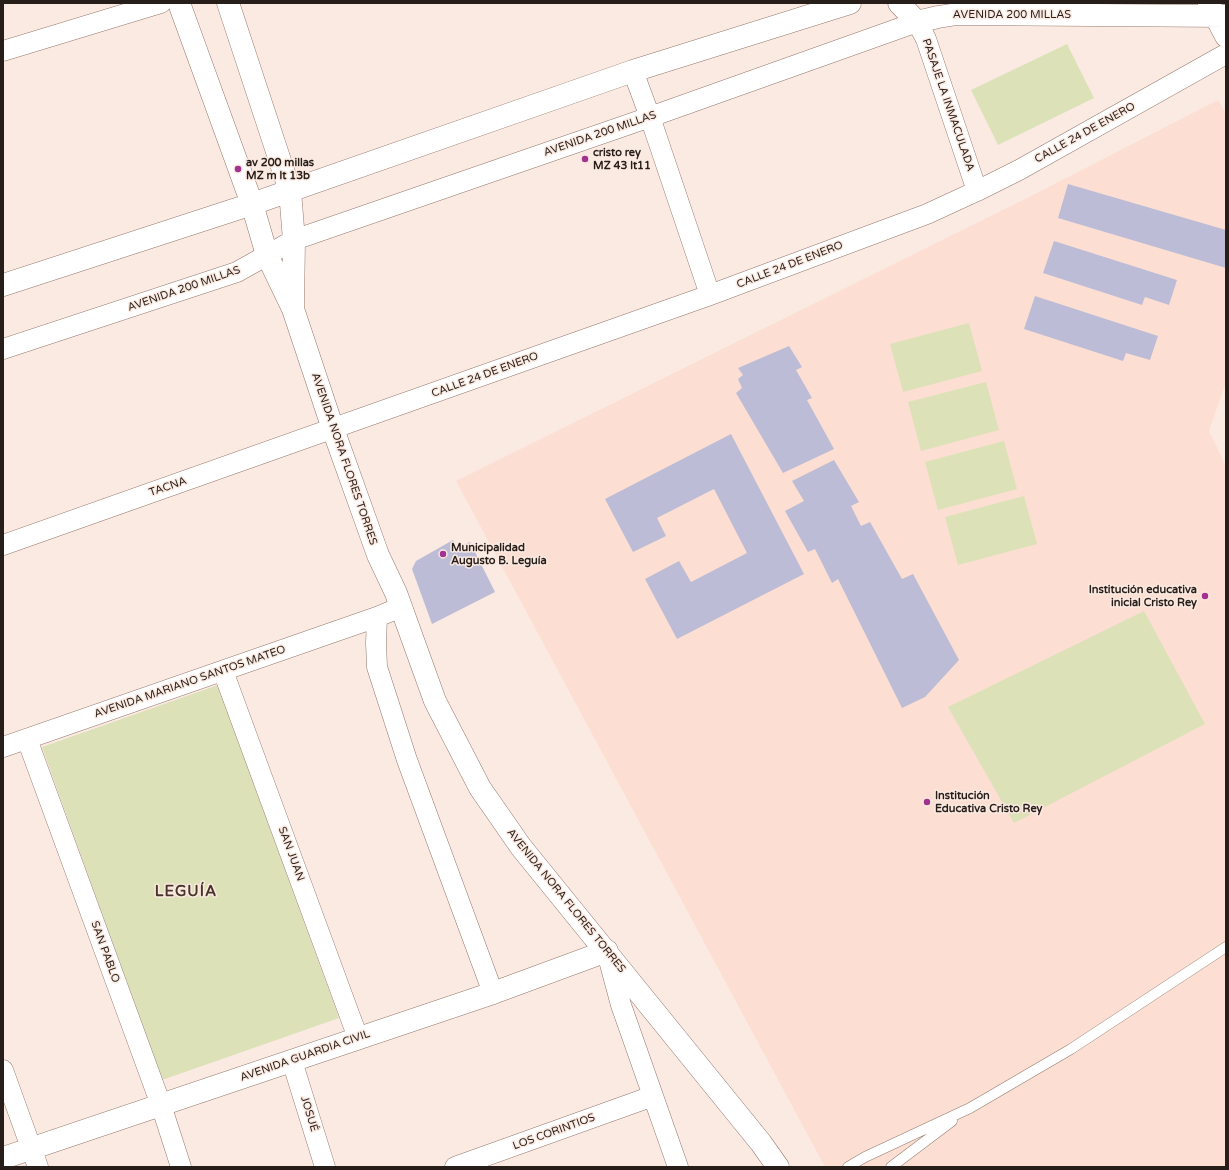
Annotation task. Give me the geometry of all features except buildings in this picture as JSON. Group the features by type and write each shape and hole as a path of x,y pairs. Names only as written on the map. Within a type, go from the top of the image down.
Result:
{"street":[{"path":"3,51 161,3"},
{"name":"AVENIDA NORA FLORES TORRES","path":"179,3 252,204 266,255 293,309 333,430 378,555 396,593 435,701 480,788 521,847 607,951 756,1137 778,1167"},
{"name":"AVENIDA NORA FLORES TORRES","path":"228,3 290,191 294,240 293,309"},
{"path":"3,286 252,204 632,71 850,3"},
{"name":"PASAJE LA INMACULADA","path":"899,3 917,22 926,38 977,191"},
{"path":"1216,11 1226,36"},
{"name":"AVENIDA 200 MILLAS","path":"3,349 237,272 294,240 650,117 917,22 957,14 1216,11"},
{"name":"CALLE 24 DE ENERO","path":"333,430 710,295 927,214 1019,170 1226,54"},
{"path":"632,71 650,117 710,295"},
{"name":"TACNA","path":"3,545 333,430"},
{"path":"401,607 377,617 377,666 407,760 493,993"},
{"name":"AVENIDA MARIANO SANTOS MATEO","path":"3,747 377,617"},
{"name":"SAN JUAN","path":"223,671 358,1038"},
{"name":"SAN PABLO","path":"27,738 161,1105 181,1167"},
{"path":"607,951 621,1005 678,1167"},
{"name":"AVENIDA GUARDIA CIVIL","path":"3,1158 35,1158 161,1105 493,993 607,951"},
{"name":"JOSUÉ","path":"292,1061 326,1167"},
{"path":"3,1070 35,1158"},
{"name":"LOS CORINTIOS","path":"465,1165 653,1096"}],"lane":[{"path":"848,1167 864,1157 970,1108 1070,1049 1226,947"},
{"path":"891,1167 970,1108"}],"shaded area":[{"name":"Institución Educativa Cristo Rey","path":"1218,100 1226,113 1226,382 1209,431 1226,466 1226,1167 825,1167 456,481 1033,195"}],"green space":[{"path":"966,3 1180,3 1181,7 964,5"},
{"path":"1067,44 1094,98 998,145 971,90"},
{"path":"969,323 982,371 903,392 890,344"},
{"path":"986,382 999,430 921,451 908,402"},
{"path":"1004,441 1017,489 938,510 925,462"},
{"path":"1024,496 1037,544 958,565 945,517"},
{"path":"1144,611 1205,724 1014,823 948,707"},
{"path":"218,685 339,1018 162,1080 42,747"}],"place":[{"name":"cristo rey MZ 43 lt11","path":"585,159"},
{"name":"av 200 millas MZ m lt 13b","path":"238,169"},
{"name":"Municipalidad Augusto B. Leguía","path":"443,554"},
{"name":"Institución educativa inicial Cristo Rey","path":"1205,596"},
{"name":"Institución Educativa Cristo Rey","path":"927,802"}],"district":[{"name":"LEGUÍA","path":"186,892"}]}
